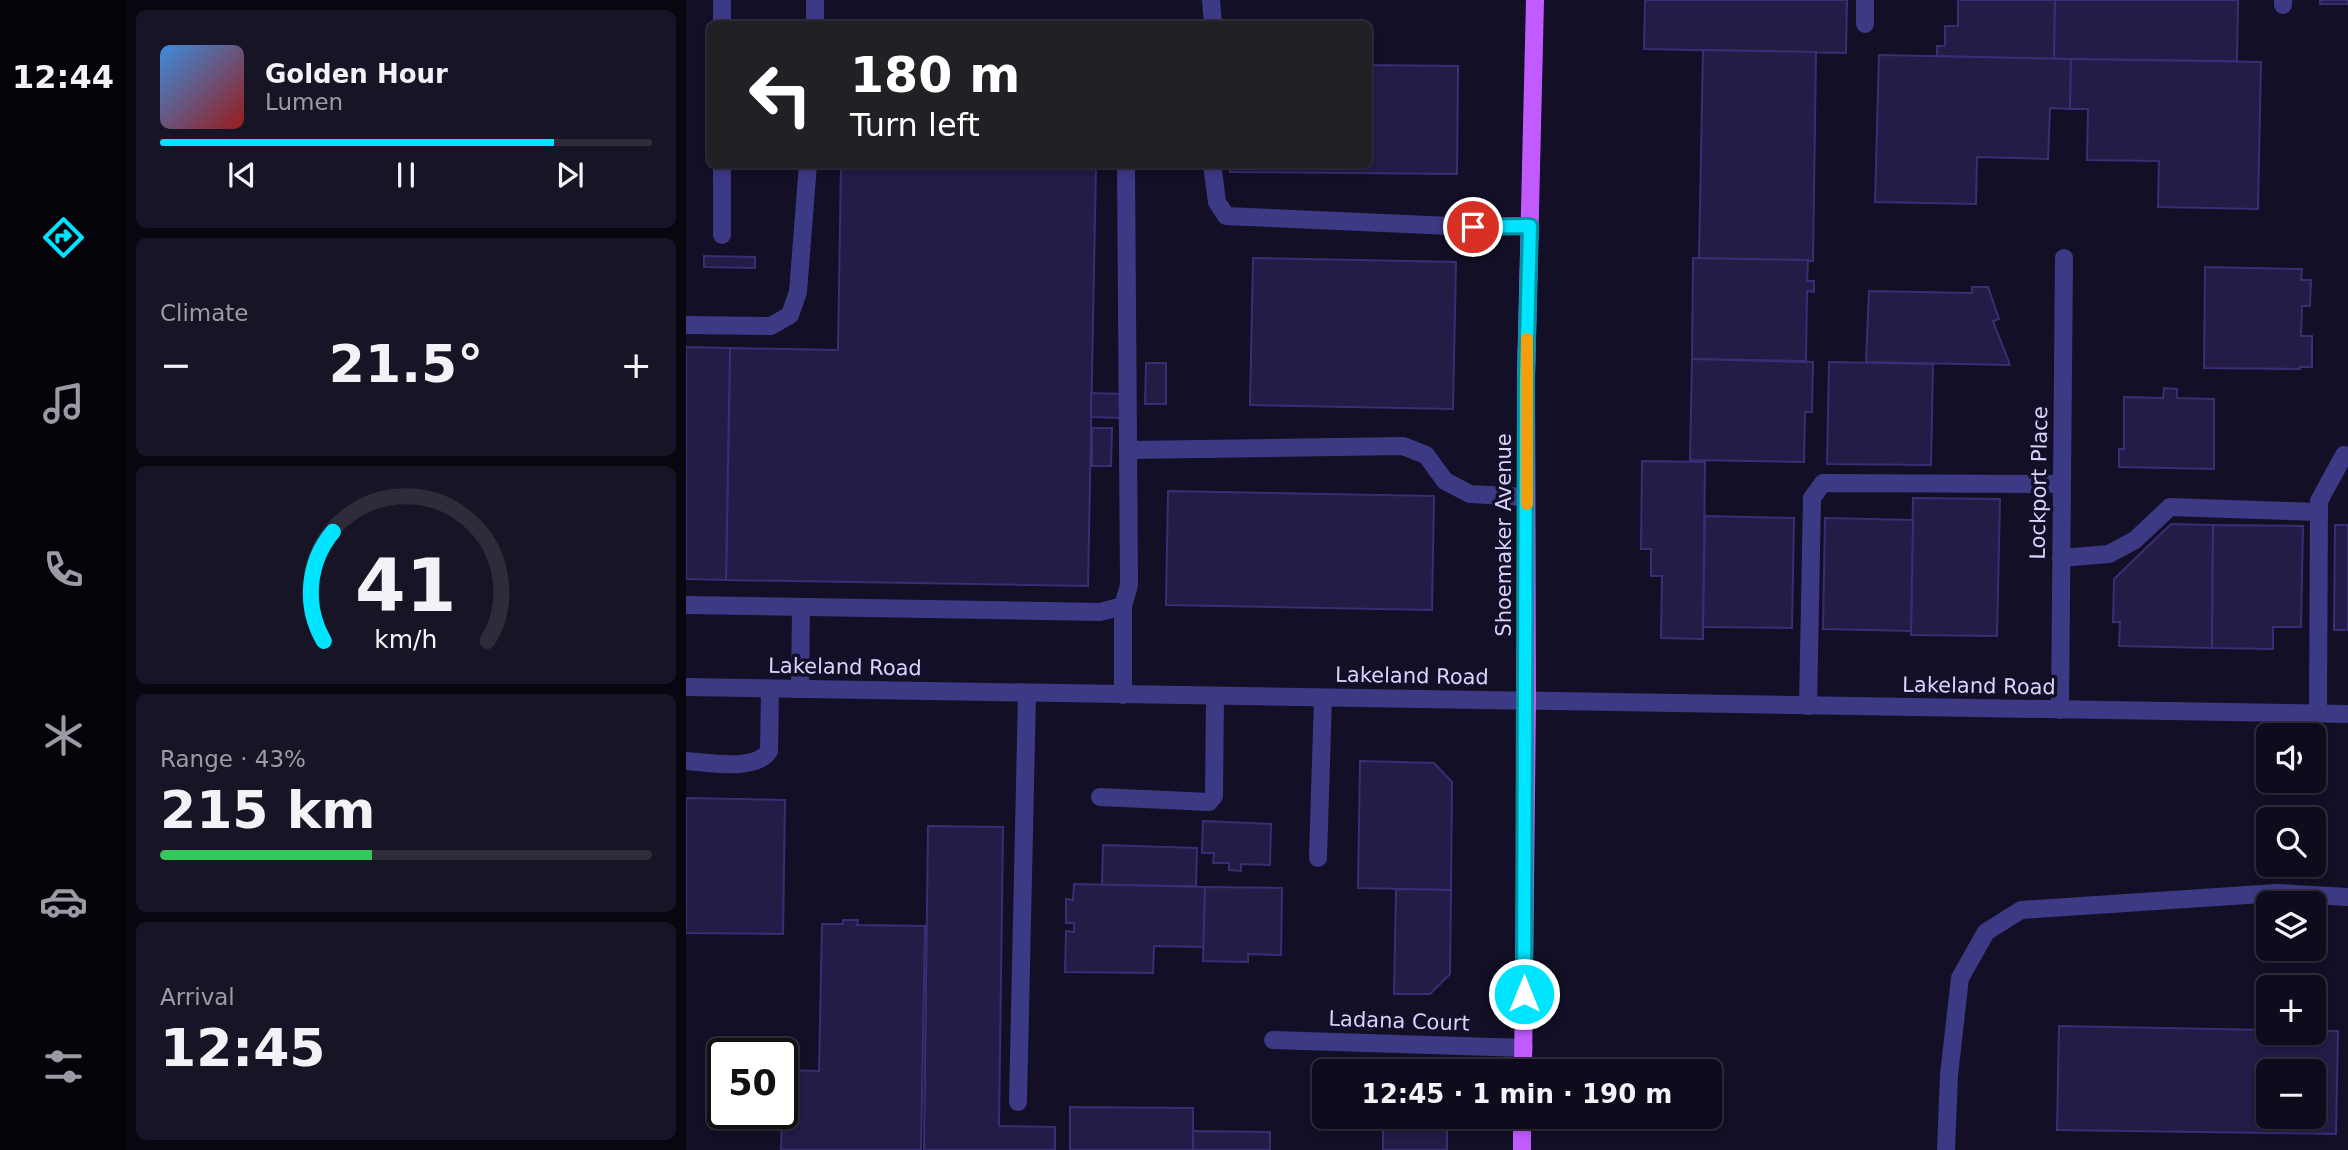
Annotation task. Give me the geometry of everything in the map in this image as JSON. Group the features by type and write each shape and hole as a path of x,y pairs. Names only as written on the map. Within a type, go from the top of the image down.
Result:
{"main road":[{"name":"Shoemaker Avenue","path":"1524,1059 1527,497 1535,0"},
{"path":"1522,1129 1522,1150"}],"street":[{"path":"722,0 722,21"},
{"path":"815,0 815,21"},
{"path":"1211,0 1213,21"},
{"path":"1865,0 1865,24"},
{"path":"722,168 722,234"},
{"path":"686,325 771,326 790,315 798,292 808,168"},
{"path":"1123,695 1123,606 1129,585 1126,168"},
{"path":"1213,168 1217,202 1226,216 1473,227 1530,226"},
{"name":"Lockport Place","path":"2060,710 2064,258"},
{"path":"1129,450 1403,446 1426,455 1445,481 1470,494 1527,497"},
{"path":"2318,714 2319,501 2344,456 2348,456"},
{"path":"1808,706 1812,498 1823,482 2062,484"},
{"path":"2061,558 2109,554 2135,540 2170,507 2319,512"},
{"path":"686,605 1100,612 1123,606"},
{"path":"800,689 801,607"},
{"name":"Lakeland Road","path":"686,688 2348,714"},
{"path":"686,761 736,764 765,757 769,751 770,689"},
{"path":"1018,1102 1027,693"},
{"path":"1100,797 1209,802 1214,796 1215,696"},
{"path":"1318,858 1323,698"},
{"path":"1947,1150 1949,1074 1960,978 1986,932 2021,910 2277,893 2348,897"},
{"name":"Ladana Court","path":"1273,1040 1524,1048"}],"building":[{"path":"1645,0 1847,0 1846,53 1644,49"},
{"path":"1958,0 2055,0 2054,59 1937,56 1937,46 1945,46 1945,26 1958,26"},
{"path":"2055,0 2238,0 2237,61 2054,59"},
{"path":"2320,0 2348,0 2348,4 2320,4"},
{"path":"1703,50 1816,52 1813,261 1699,259"},
{"path":"1879,55 2071,59 2070,109 2050,108 2048,159 1977,157 1976,204 1875,202"},
{"path":"2071,59 2261,62 2258,209 2158,207 2159,161 2087,160 2088,109 2070,109"},
{"path":"1372,65 1458,66 1457,174 1230,172 1230,168 1372,168"},
{"path":"841,168 1096,168 1088,586 726,580 730,348 838,350"},
{"path":"704,256 755,257 755,268 704,267"},
{"path":"1253,258 1456,262 1453,409 1250,405"},
{"path":"1693,258 1808,260 1807,281 1814,281 1814,292 1807,291 1806,361 1692,359"},
{"path":"2205,267 2302,269 2301,280 2311,280 2310,306 2302,306 2301,336 2312,336 2312,367 2204,368"},
{"path":"1972,287 1988,287 1999,319 1993,321 2010,365 1866,362 1869,291 1972,293"},
{"path":"686,347 730,348 726,580 686,579"},
{"path":"1692,359 1813,362 1812,412 1805,412 1804,462 1690,460"},
{"path":"1829,362 1933,364 1931,465 1827,464"},
{"path":"1146,363 1166,363 1166,404 1145,404"},
{"path":"2164,388 2177,389 2177,398 2214,399 2214,469 2119,467 2119,449 2124,449 2124,397 2163,398"},
{"path":"1091,393 1121,394 1121,418 1091,417"},
{"path":"1092,428 1112,428 1111,466 1092,466"},
{"path":"1642,461 1705,462 1703,639 1661,638 1662,576 1651,576 1651,549 1641,549"},
{"path":"1168,491 1434,496 1432,610 1166,605"},
{"path":"1913,498 2000,499 1997,636 1911,635"},
{"path":"1705,516 1794,518 1792,628 1703,627"},
{"path":"1825,518 1913,520 1911,631 1823,629"},
{"path":"2171,524 2213,525 2212,648 2119,646 2120,622 2113,622 2114,579"},
{"path":"2213,525 2303,526 2301,627 2273,627 2273,649 2212,648"},
{"path":"2335,525 2348,525 2348,630 2334,630"},
{"path":"1360,761 1434,763 1452,782 1451,890 1358,888"},
{"path":"686,798 785,800 783,934 686,933"},
{"path":"1203,821 1271,824 1270,865 1241,864 1241,871 1229,870 1229,863 1213,863 1214,853 1202,853"},
{"path":"928,826 1003,827 999,1126 1055,1127 1055,1150 924,1150"},
{"path":"1103,845 1197,848 1196,886 1102,885"},
{"path":"1074,884 1205,887 1204,947 1154,946 1153,973 1065,972 1066,931 1074,932 1074,923 1066,923 1066,899 1073,900"},
{"path":"1205,887 1282,888 1281,955 1248,954 1248,962 1203,961"},
{"path":"1396,889 1451,890 1450,974 1430,994 1394,994"},
{"path":"843,920 858,920 857,925 925,926 921,1150 781,1150 782,1129 798,1129 798,1070 819,1071 822,924 843,924"},
{"path":"2059,1026 2256,1030 2256,1045 2326,1045 2326,1031 2338,1031 2336,1134 2057,1130"},
{"path":"1070,1107 1193,1108 1193,1150 1070,1150"},
{"path":"1383,1129 1447,1129 1447,1150 1383,1150"},
{"path":"1193,1131 1270,1132 1270,1150 1193,1150"}],"slow traffic":[{"path":"1527,339 1527,504"}],"route":[{"path":"1473,227 1530,226 1526,378 1524,994"}]}
